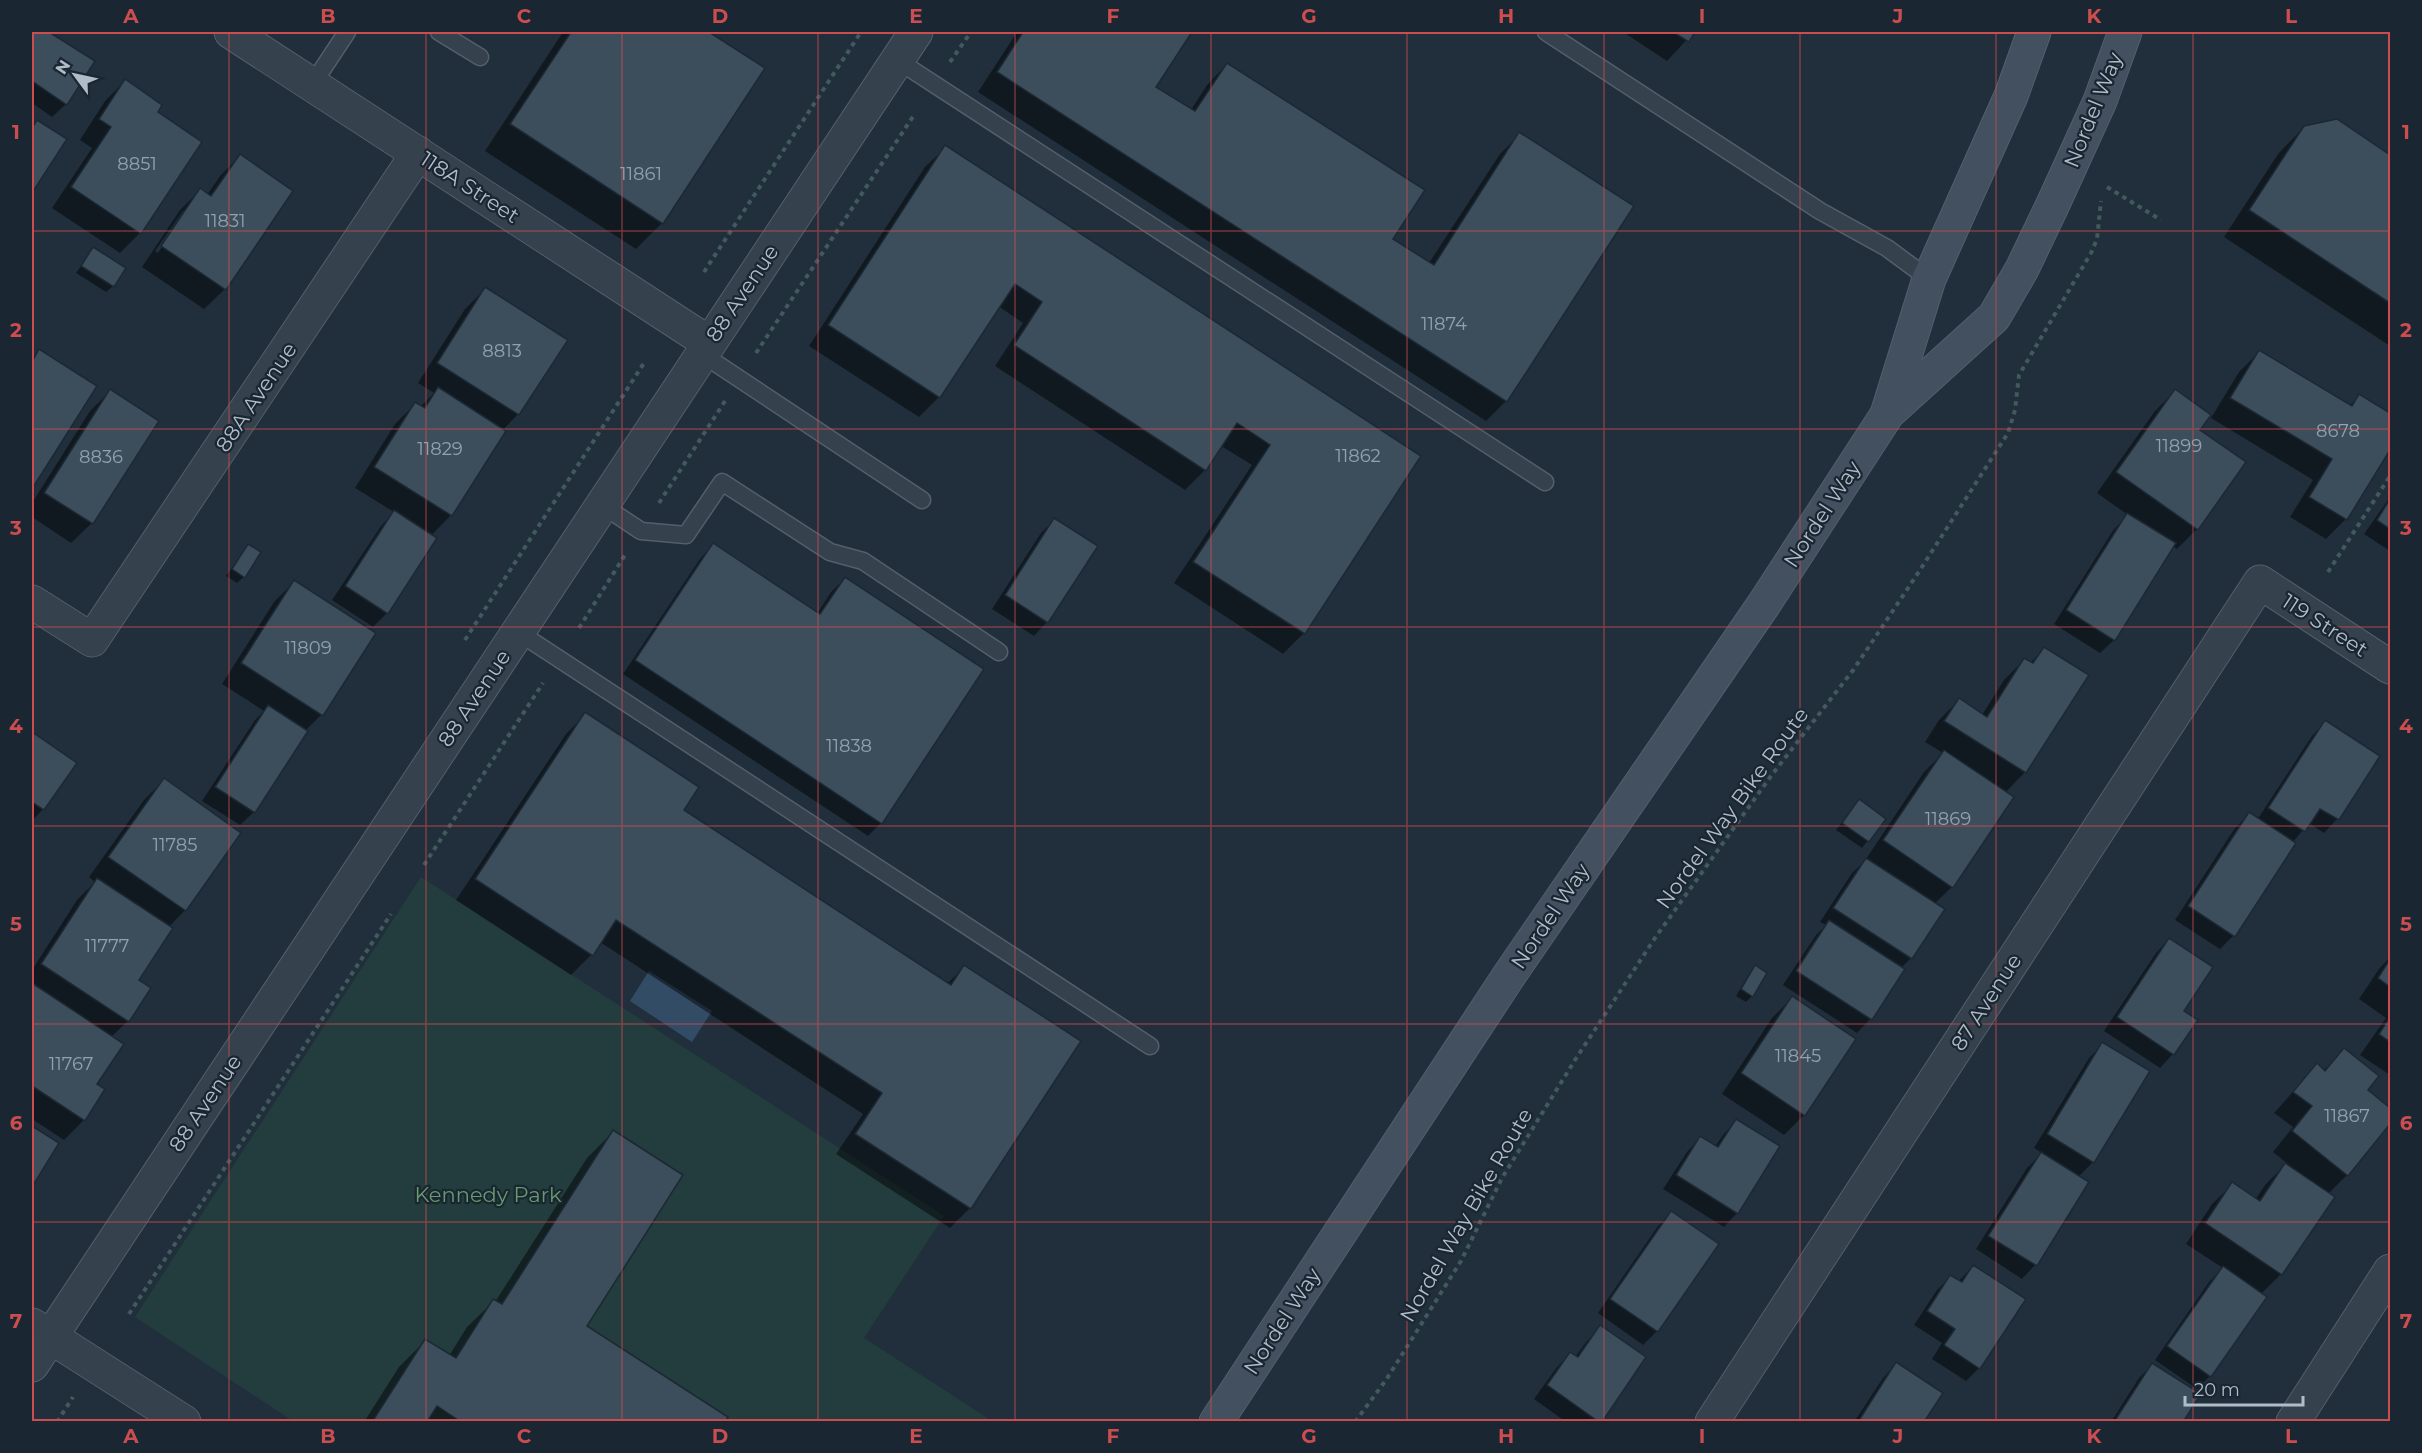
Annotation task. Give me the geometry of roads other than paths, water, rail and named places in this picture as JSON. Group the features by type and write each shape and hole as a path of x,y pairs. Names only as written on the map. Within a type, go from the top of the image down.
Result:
{"main road":[{"name":"Nordel Way","path":"1888,413 1929,279 2011,96 2034,32"},
{"name":"Nordel Way","path":"1216,1422 1508,977 1757,614 1888,413 1994,317 2022,269 2054,202 2100,101 2125,32"}],"street":[{"name":"118A Street","path":"231,32 418,153 705,348"},
{"name":"88 Avenue","path":"32,1365 41,1331 518,632 916,32"},
{"name":"88A Avenue","path":"32,602 92,640 418,153"},
{"name":"119 Street","path":"2260,582 2391,667"},
{"name":"87 Avenue","path":"1712,1422 2260,582"},
{"path":"2293,1422 2391,1271"},
{"path":"41,1331 184,1422"}],"lane":[{"path":"312,85 347,32"},
{"path":"439,32 480,57"},
{"path":"1546,32 1820,211 1887,248 1929,279"},
{"path":"897,60 1545,482"},
{"path":"705,348 922,500"},
{"path":"602,505 641,531 686,535 722,482 830,552 863,561 999,652"},
{"path":"518,632 1150,1046"}],"water":[{"path":"649,971 712,1011 692,1042 630,1001"}],"park label":[{"name":"Kennedy Park","path":"488,1194"}]}
